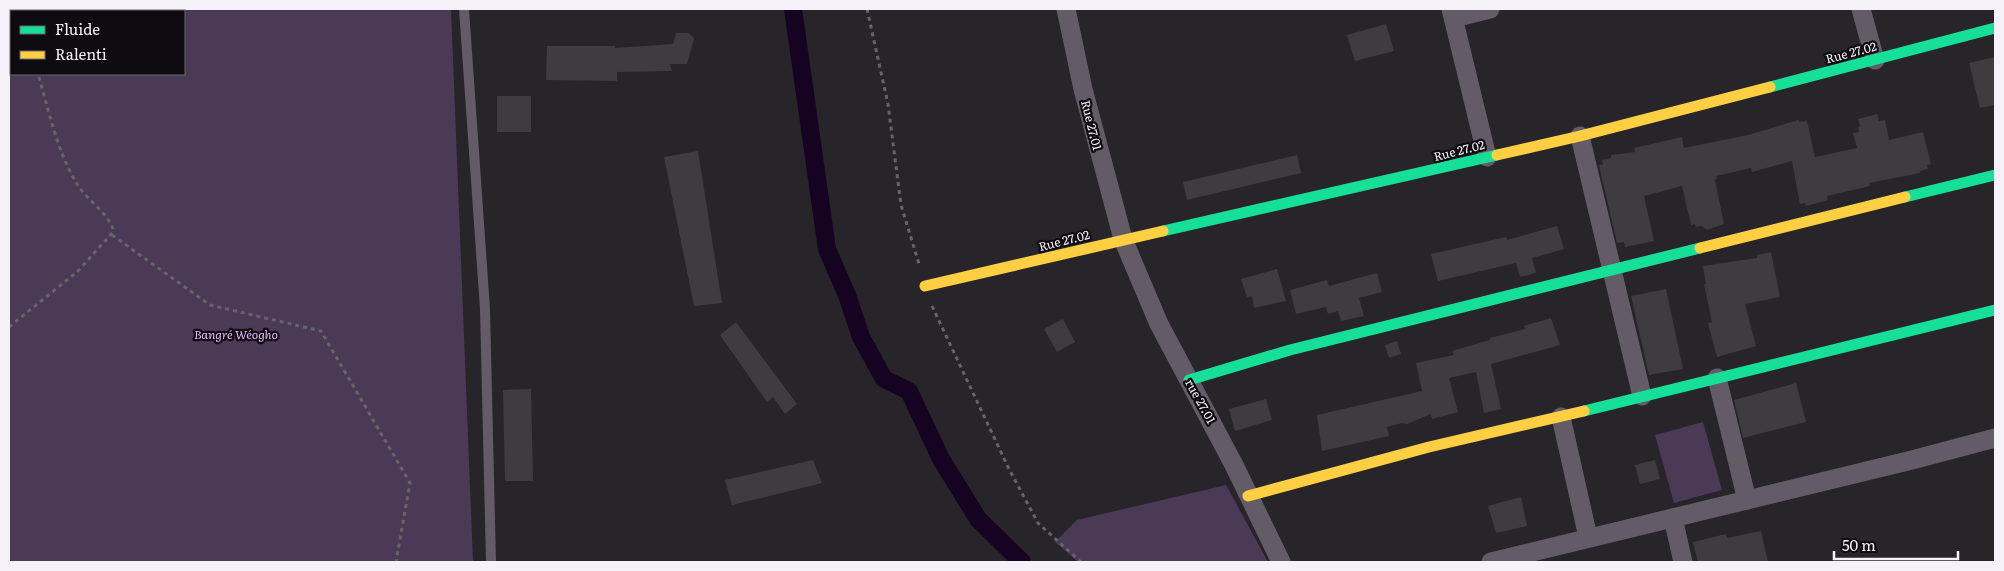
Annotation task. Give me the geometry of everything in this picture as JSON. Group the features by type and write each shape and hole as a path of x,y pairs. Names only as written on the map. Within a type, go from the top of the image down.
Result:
{"street":[{"name":"Rue 27.01","path":"1066,9 1083,89 1123,239"},
{"path":"1487,157 1452,13 1490,9"},
{"path":"1861,9 1874,60"},
{"name":"Rue 27.02","path":"926,286 1123,239 1385,182 1580,136 1995,28"},
{"path":"1580,136 1642,396"},
{"path":"1189,380 1290,350 1995,175"},
{"name":"rue 27.01","path":"1123,239 1156,317 1234,465 1281,562"},
{"path":"1248,496 1429,447 1561,417 1995,310"},
{"path":"1718,378 1747,500"},
{"path":"1561,417 1588,538"},
{"path":"1491,562 1995,438"},
{"path":"1674,518 1684,562"}],"lane":[{"path":"464,9 485,309 491,562"}],"path":[{"path":"9,326 78,271 112,235 114,229 82,191 70,172 57,140 38,75"},
{"path":"112,235 210,306 321,331 410,482 396,562"}],"green space":[{"name":"Bangré Wéogho","path":"9,9 451,9 473,562 9,562"},
{"path":"1703,422 1722,490 1674,503 1655,435"},
{"path":"1226,485 1268,562 1078,562 1055,542 1077,520"}],"building":[{"path":"1386,24 1394,51 1355,61 1347,35"},
{"path":"676,33 688,33 694,38 687,64 670,64 672,71 617,72 617,81 546,80 547,46 615,46 615,48 673,44"},
{"path":"1995,57 1995,105 1980,108 1969,63"},
{"path":"497,96 531,96 531,132 497,132"},
{"path":"1877,114 1879,121 1885,120 1889,140 1923,132 1931,164 1927,165 1928,169 1920,171 1920,173 1869,183 1870,186 1827,196 1828,200 1806,206 1805,203 1800,204 1792,161 1752,172 1751,168 1716,176 1717,179 1715,180 1724,224 1707,230 1702,226 1696,227 1695,224 1691,225 1682,186 1644,196 1654,241 1625,247 1624,242 1617,243 1599,165 1603,165 1602,160 1611,158 1611,155 1635,152 1634,148 1682,137 1684,148 1748,135 1798,120 1799,122 1807,121 1815,157 1857,148 1853,133 1859,132 1858,119"},
{"path":"698,151 722,303 694,306 664,157"},
{"path":"1297,155 1301,173 1187,200 1183,182"},
{"path":"1557,226 1564,249 1532,258 1536,273 1520,277 1516,263 1438,281 1431,254 1506,237 1507,240"},
{"path":"1771,252 1780,297 1745,304 1756,346 1717,357 1708,323 1712,322 1704,284 1706,284 1703,266 1757,258 1757,255"},
{"path":"1277,269 1286,301 1254,308 1252,296 1247,297 1241,279"},
{"path":"1377,273 1382,292 1359,298 1364,316 1341,321 1338,311 1328,314 1326,307 1296,314 1290,290 1327,280 1329,286"},
{"path":"1666,289 1683,369 1649,375 1631,296"},
{"path":"1551,318 1560,345 1491,364 1501,409 1484,413 1476,372 1449,378 1458,412 1432,419 1431,414 1407,424 1402,423 1387,427 1389,436 1322,451 1317,415 1422,391 1416,363 1454,355 1452,351 1525,329 1524,326"},
{"path":"1063,319 1075,342 1057,352 1044,329"},
{"path":"736,322 797,404 785,414 773,397 767,402 720,335"},
{"path":"1397,341 1401,354 1389,358 1385,345"},
{"path":"1796,383 1806,422 1743,438 1734,400"},
{"path":"531,389 533,481 505,481 503,390"},
{"path":"1266,399 1272,420 1235,431 1229,409"},
{"path":"813,460 822,483 732,505 725,480"},
{"path":"1655,460 1660,479 1640,484 1635,465"},
{"path":"1521,497 1527,526 1496,533 1488,506"},
{"path":"1761,531 1768,562 1698,562 1693,542 1726,534 1727,538"}],"waterway":[{"path":"793,9 827,249 847,295 861,337 884,379 909,391 941,459 978,519 1022,562"}],"traffic: fast":[{"path":"1770,87 1995,28"},
{"path":"1163,231 1497,155"},
{"path":"1905,197 1995,175"},
{"path":"1189,380 1290,350 1700,248"},
{"path":"1584,411 1995,310"}],"traffic: slow":[{"path":"1497,155 1580,136 1770,87"},
{"path":"1700,248 1905,197"},
{"path":"925,286 1163,231"},
{"path":"1248,496 1429,447 1584,411"}]}
